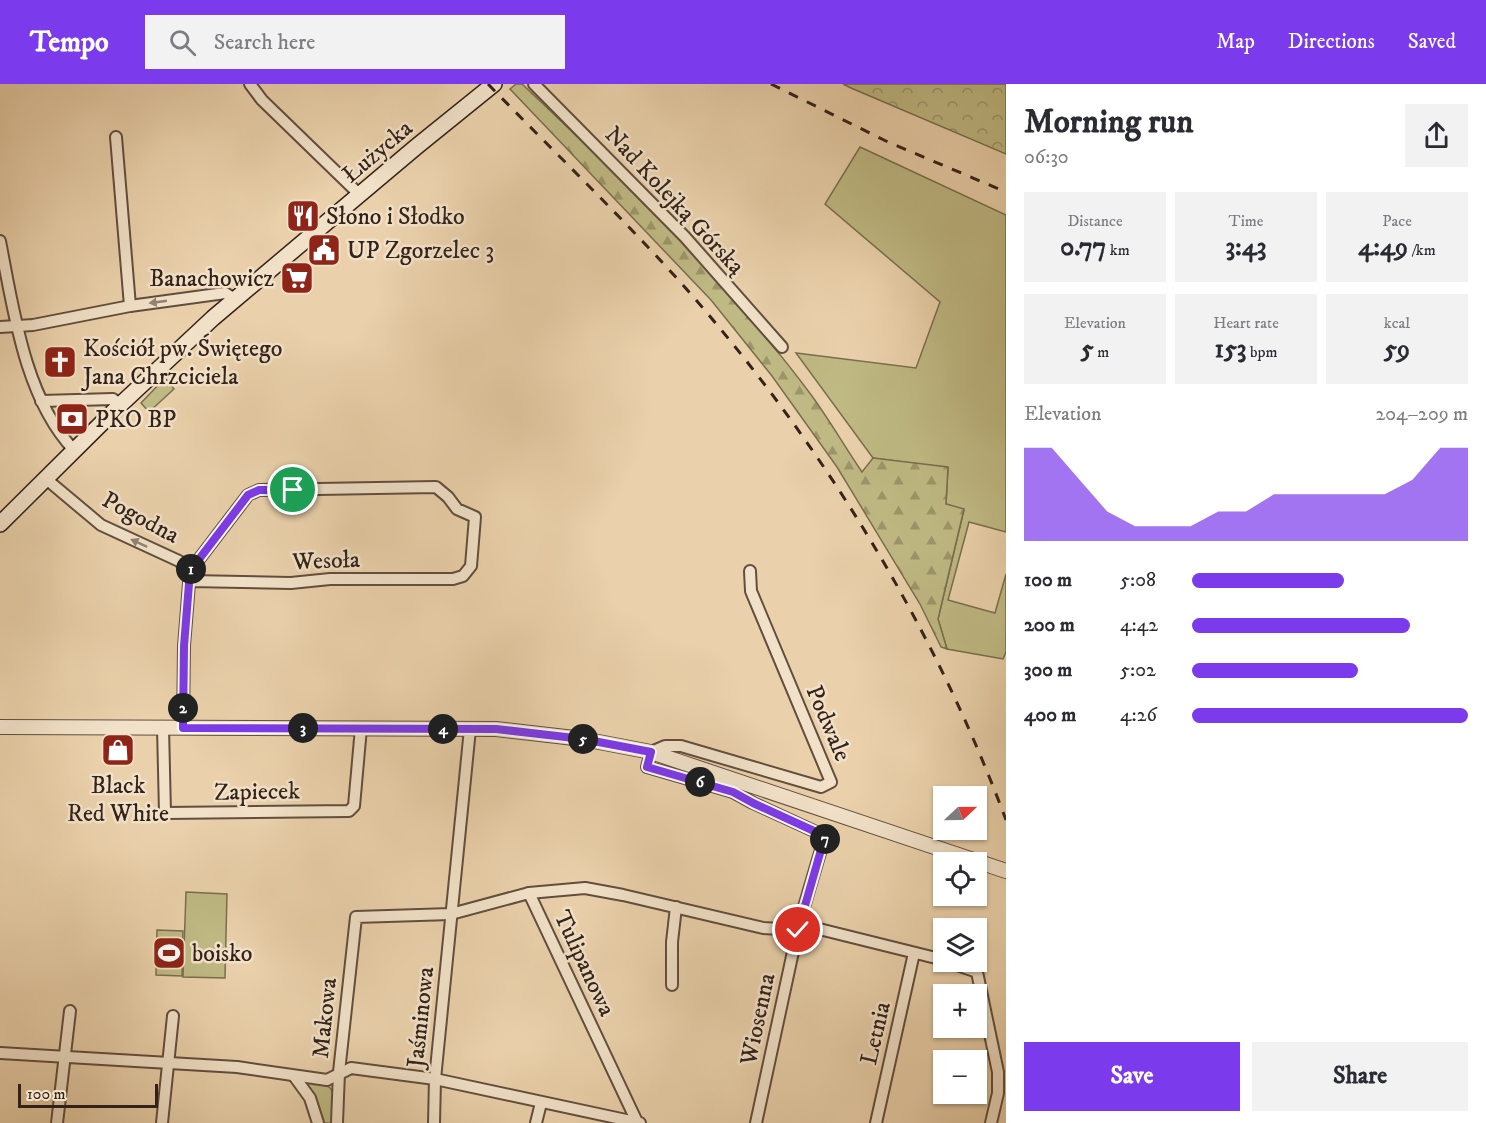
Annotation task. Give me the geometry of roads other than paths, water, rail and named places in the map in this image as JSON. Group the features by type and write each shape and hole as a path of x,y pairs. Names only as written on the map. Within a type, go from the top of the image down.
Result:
{"main road":[{"name":"Łużycka","path":"0,524 120,405 235,299 494,84"}],"street":[{"path":"250,84 262,100 360,195"},
{"name":"Nad Kolejką Górską","path":"534,84 685,237 782,347"},
{"path":"116,137 130,306"},
{"path":"0,241 16,326 41,401 54,426 74,450"},
{"path":"0,327 33,325 130,306 225,293 235,299"},
{"path":"41,401 113,399 120,405"},
{"name":"Pogodna","path":"45,478 100,525 179,561 190,576 248,495 259,490 436,487 448,496 457,509 475,517 471,567 463,576"},
{"name":"Podwale","path":"651,752 664,746 681,746 820,787 831,782 751,591 750,572"},
{"path":"183,728 184,646 190,576"},
{"name":"Wesoła","path":"190,576 291,583 330,579 453,579 463,576"},
{"path":"0,727 496,729 583,739 651,752 1003,870"},
{"name":"Zapiecek","path":"163,727 165,813 349,810 354,806 361,728"},
{"name":"Jaśminowa","path":"434,1123 435,1079 470,729"},
{"name":"Wiosenna","path":"651,752 647,767 733,792 825,836 799,927 756,1123"},
{"path":"528,893 585,888 763,928 799,927 933,957"},
{"name":"Tulipanowa","path":"356,917 451,914 528,893 639,1123"},
{"path":"672,986 672,942 676,907"},
{"name":"Makowa","path":"337,1123 339,1072 356,917"},
{"name":"Letnia","path":"876,1123 914,953"},
{"path":"977,972 998,1072 998,1093 991,1123"},
{"path":"57,1123 70,1011"},
{"path":"162,1123 173,1016"},
{"path":"0,1053 237,1067 327,1080 351,1068 435,1079 639,1123"},
{"path":"294,1076 310,1098 318,1123"},
{"path":"536,1123 541,1103"}],"railway":[{"path":"488,84 659,258 733,344 781,406 869,537 908,606 977,747 1006,820"},
{"path":"771,84 888,142 1006,192"}],"place":[{"name":"Słono i Słodko","path":"303,216"},
{"name":"UP Zgorzelec 3","path":"324,250"},
{"name":"Banachowicz","path":"297,278"},
{"name":"Kościół pw. Świętego Jana Chrzciciela","path":"60,362"},
{"name":"PKO BP","path":"72,419"},
{"name":"Black Red White","path":"118,750"},
{"name":"boisko","path":"169,953"}]}
